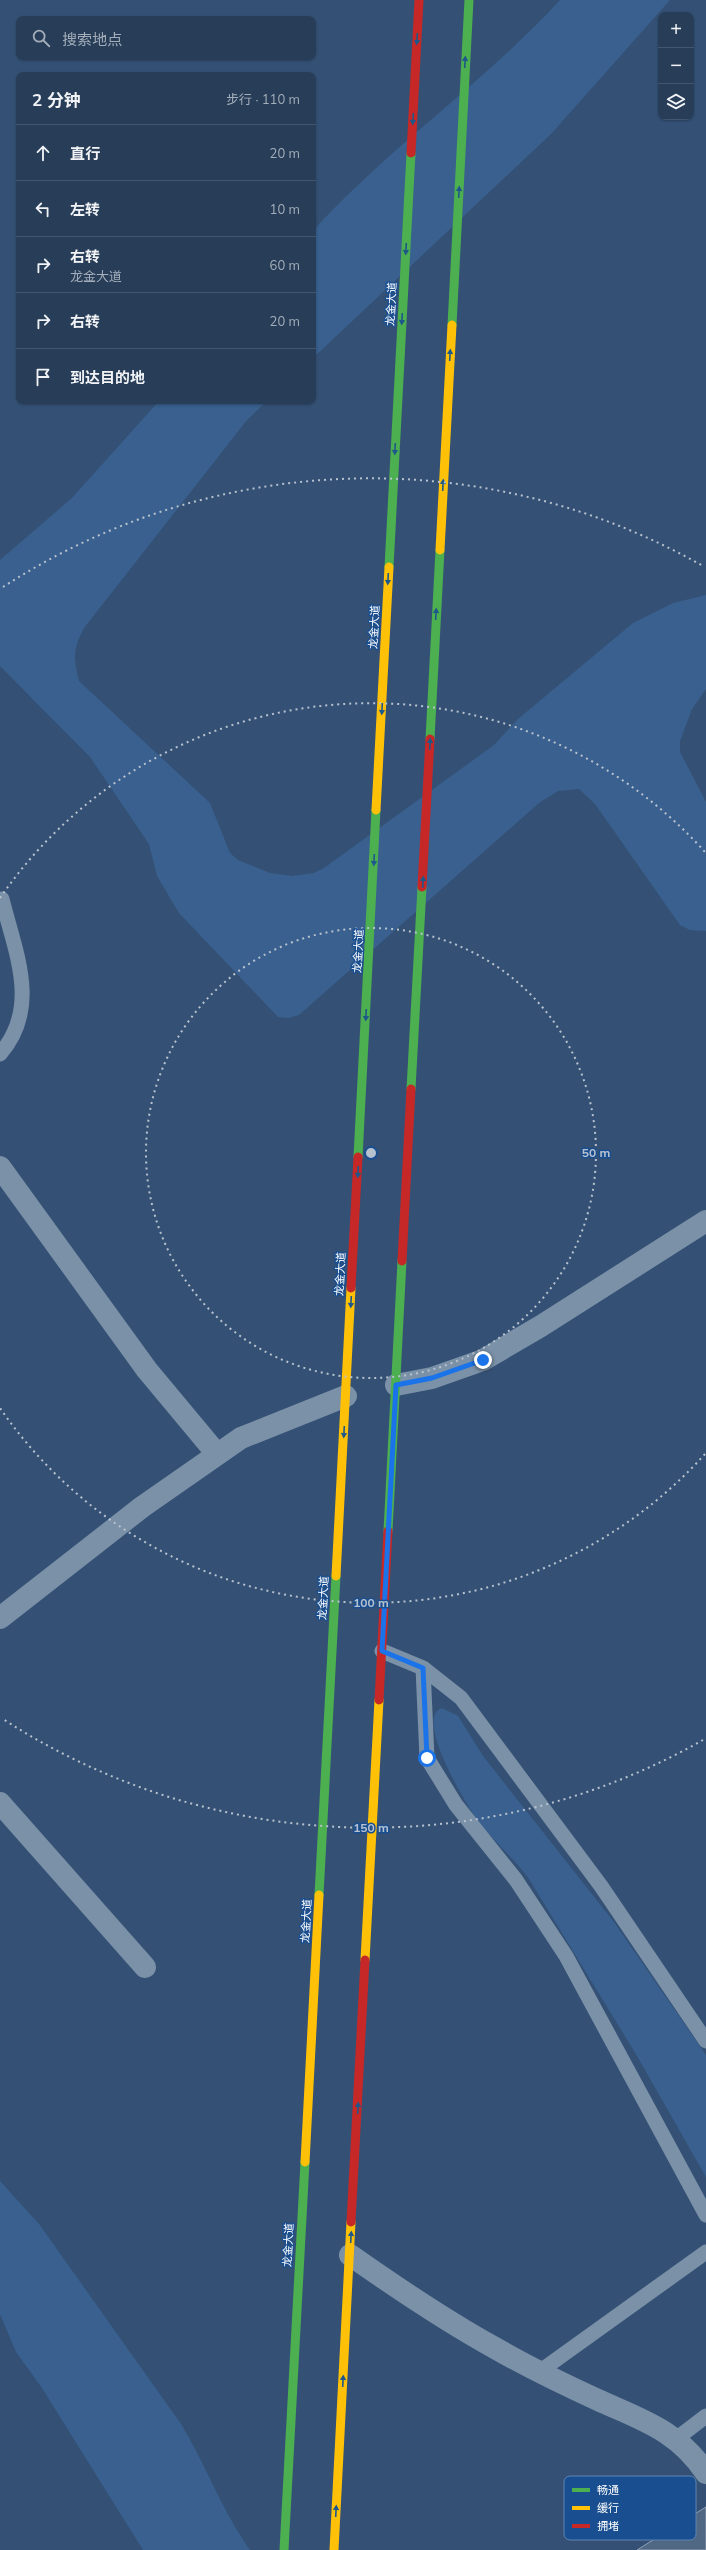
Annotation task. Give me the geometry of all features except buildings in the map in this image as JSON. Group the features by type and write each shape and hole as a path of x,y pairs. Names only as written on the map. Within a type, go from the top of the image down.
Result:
{"main road":[{"name":"龙金大道","path":"284,2550 419,0"},
{"path":"334,2550 468,0"}],"street":[{"path":"0,1167 147,1370 217,1454"},
{"path":"396,1385 432,1378 483,1360 541,1326 706,1221"},
{"path":"0,1618 90,1546 241,1438 346,1396"},
{"path":"0,1803 145,1967"},
{"path":"350,2255 455,2325 539,2372 650,2423 676,2439 691,2452 706,2473"}],"lane":[{"path":"0,1054 14,1036 24,1003 23,986 2,899"},
{"path":"382,1651 423,1668 461,1698 600,1886 706,2041"},
{"path":"423,1668 427,1758 456,1806 516,1880 566,1956 706,2215"},
{"path":"539,2372 706,2252"},
{"path":"676,2439 706,2416"}],"water":[{"path":"560,0 670,0 551,134 316,355 316,228 342,200 373,171 500,59"},
{"path":"156,404 264,404 247,420 84,628 76,648 75,659 79,681 210,803 230,853 238,860 270,873 292,876 314,873 324,868 494,745 518,719 633,623 673,603 706,595 706,689 692,709 680,741 680,752 706,802 706,931 690,930 680,925 595,804 579,789 558,791 539,803 299,1015 288,1018 278,1017 179,913 157,876 149,844 90,757 0,666 0,560 72,498"},
{"path":"442,1708 458,1716 483,1756 614,1922 706,2055 706,2177 637,2056 529,1879 479,1822 464,1799 445,1762 438,1744 434,1727 435,1715"},
{"path":"0,2181 39,2224 181,2424 222,2504 250,2550 143,2550 42,2388 16,2352 0,2314"}],"traffic: fast":[{"path":"452,325 469,0"},
{"path":"389,567 411,153"},
{"path":"430,739 440,550"},
{"path":"358,1157 376,810"},
{"path":"411,1089 422,887"},
{"path":"388,1531 402,1261"},
{"path":"319,1895 336,1576"},
{"path":"284,2550 305,2162"}],"traffic: slow":[{"path":"440,550 452,325"},
{"path":"376,810 389,567"},
{"path":"336,1576 351,1288"},
{"path":"365,1960 379,1700"},
{"path":"305,2162 319,1895"},
{"path":"334,2550 351,2222"}],"traffic: jam":[{"path":"411,153 419,0"},
{"path":"422,887 430,739"},
{"path":"402,1261 411,1089"},
{"path":"351,1288 358,1157"},
{"path":"379,1700 388,1531"},
{"path":"351,2222 365,1960"}],"route":[{"path":"427,1758 423,1668 403,1658 382,1651 396,1385 432,1378 483,1360"}]}
